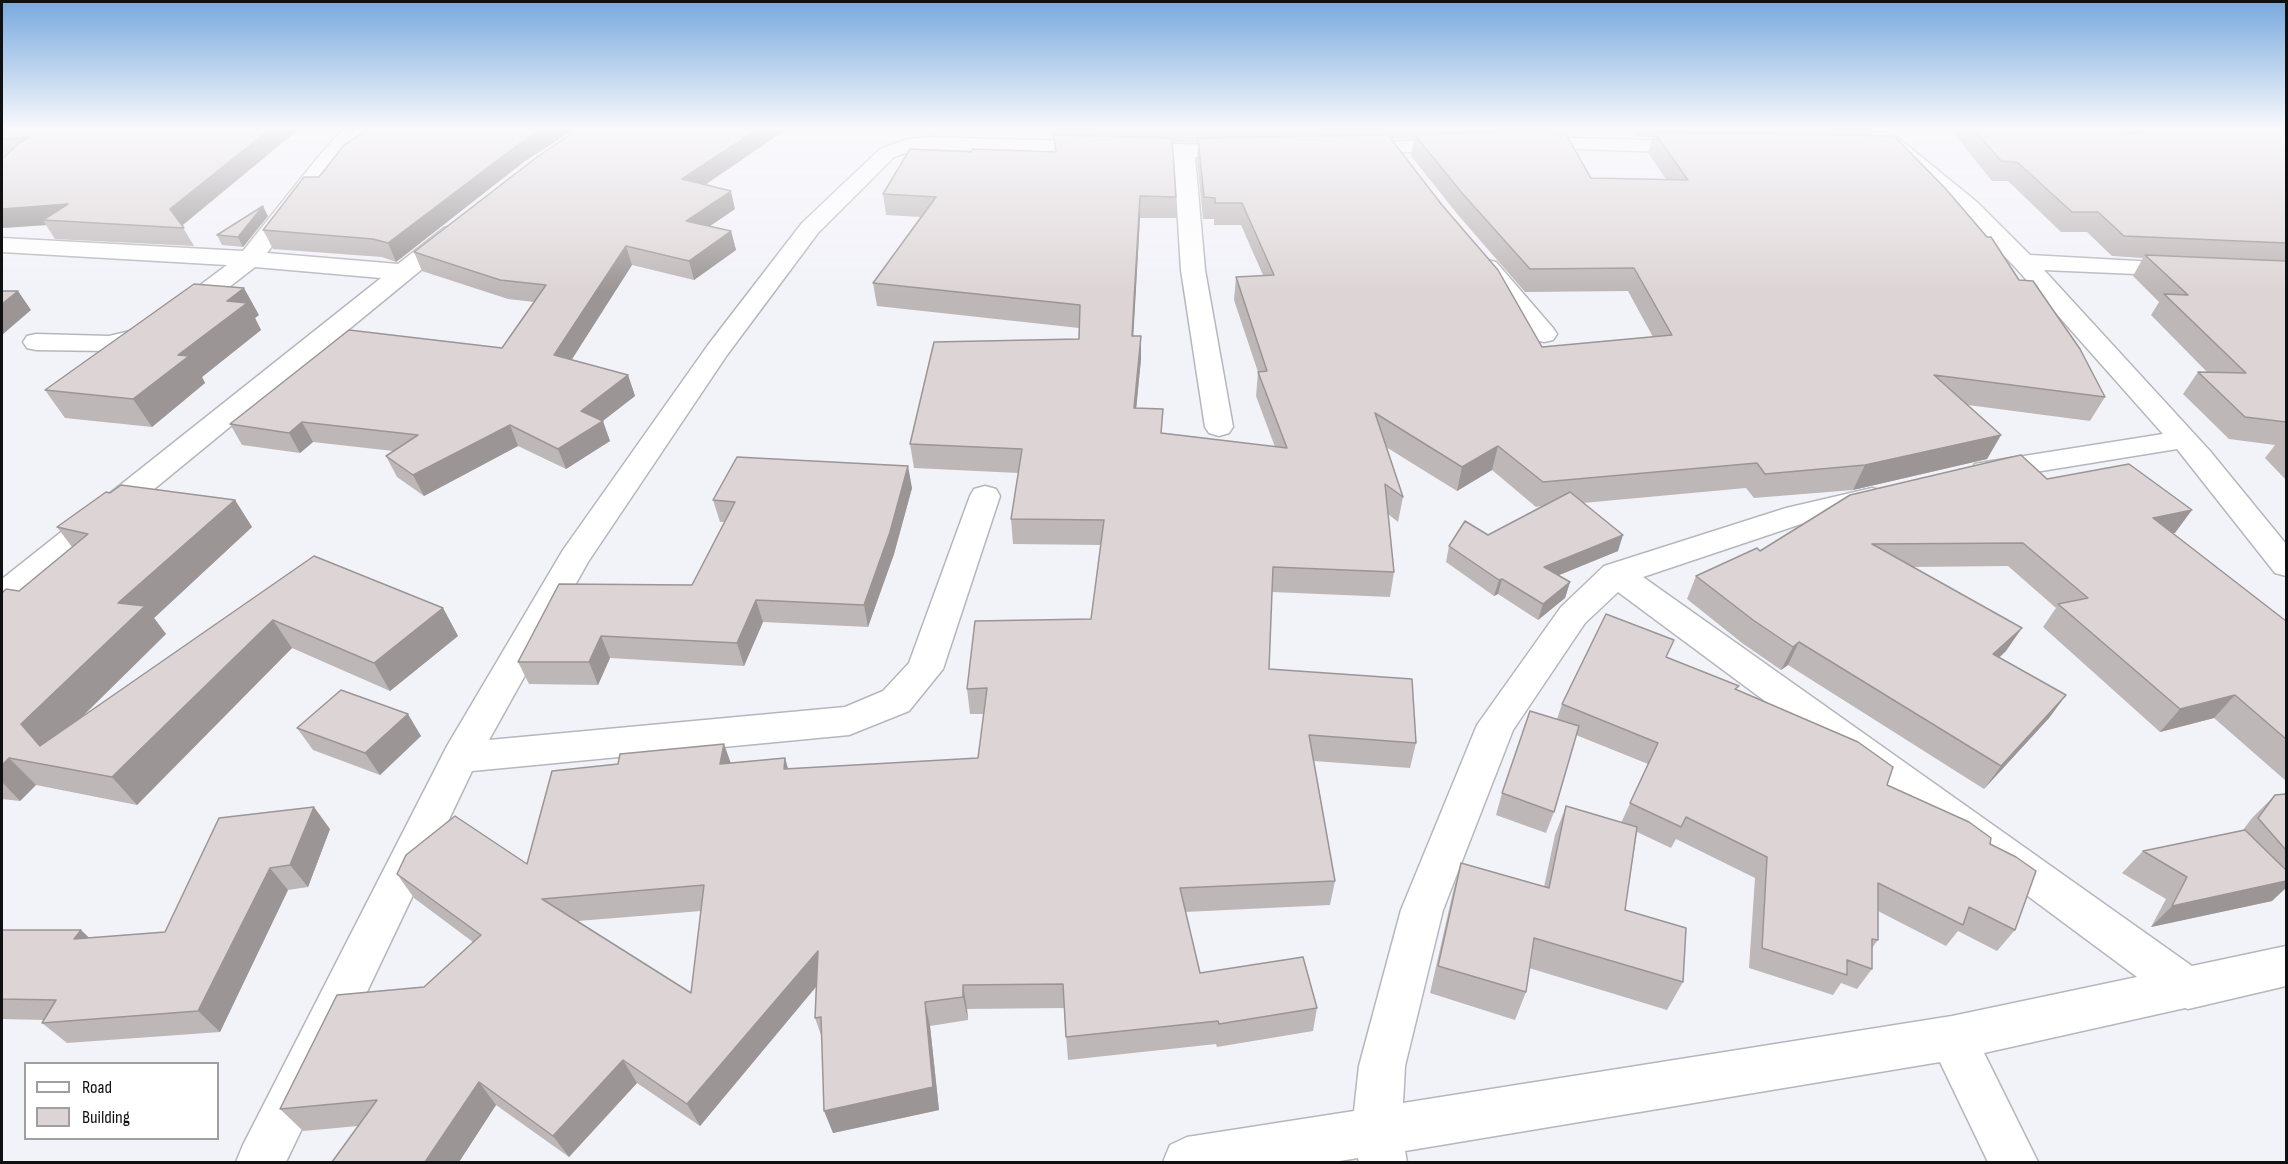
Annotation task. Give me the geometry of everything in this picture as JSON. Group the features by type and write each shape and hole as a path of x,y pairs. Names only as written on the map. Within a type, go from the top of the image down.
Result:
{"street":[{"path":"36,342 116,344 134,341 152,334 250,259 308,183"},
{"path":"260,1162 460,757 574,558 717,351 810,228 856,183"},
{"path":"1186,183 1193,270 1219,427"},
{"path":"1941,183 1970,208 2023,262 2183,439 2286,565"},
{"path":"2,596 468,220"},
{"path":"2,245 250,259 402,272"},
{"path":"1470,247 1544,334"},
{"path":"2023,262 2203,270"},
{"path":"1959,477 1994,469 2183,439"},
{"path":"1379,1148 1382,1066 1422,910 1496,725 1573,615 1616,574 1797,515 1901,491"},
{"path":"460,757 849,720 896,701 925,669 985,496"},
{"path":"1616,574 2188,989"},
{"path":"1188,1162 1379,1148 1952,1038 2188,989 2286,966"},
{"path":"1952,1038 2014,1162"}],"building":[{"path":"2,183 202,183 170,209 184,228 43,220 68,204 2,209"},
{"path":"299,183 467,183 388,243 373,239 263,230"},
{"path":"503,183 700,183 731,191 686,221 731,231 689,261 626,246 554,355 628,375 581,411 603,421 558,449 510,425 413,475 386,456 418,435 302,422 289,433 230,424 349,330 502,348 546,285 500,280 414,252"},
{"path":"889,183 1175,183 1176,197 1140,196 1132,336 1141,336 1134,408 1163,409 1161,433 1287,448 1258,372 1267,371 1236,277 1274,275 1242,203 1215,203 1215,198 1204,197 1203,183 1425,183 1498,270 1542,347 1672,335 1634,268 1530,269 1454,183 1940,183 1987,237 1991,237 2019,280 2033,281 2080,349 2105,397 1934,375 2001,435 1865,465 1765,474 1757,463 1543,482 1498,446 1462,467 1375,413 1403,497 1385,484 1394,572 1273,567 1269,669 1412,679 1416,743 1309,735 1335,881 1180,888 1200,973 1303,957 1317,1008 1219,1024 1218,1021 1066,1037 1063,984 963,985 963,997 925,1002 933,1087 824,1111 821,1017 815,1018 818,951 687,1104 623,1060 553,1136 479,1082 425,1162 332,1162 377,1100 280,1109 337,995 424,987 481,935 397,874 406,855 455,816 527,864 552,771 618,764 620,754 724,744 720,764 785,758 784,769 978,758 987,688 967,689 975,621 1091,619 1104,520 1011,519 1022,449 910,444 934,342 1079,339 1080,305 873,283 936,197 883,194","holes":["704,885 691,993 542,899"]},
{"path":"2040,183 2286,183 2286,243 2124,236 2098,212 2072,212"},
{"path":"263,206 238,237 217,235"},
{"path":"2145,255 2286,261 2286,422 2245,417 2198,372 2246,373 2164,294 2188,295"},
{"path":"194,284 244,288 227,301 247,303 178,355 189,356 133,399 45,390"},
{"path":"2,291 18,291 2,304"},
{"path":"2021,455 2047,479 2129,464 2192,510 2153,518 2286,621 2286,739 2235,695 2180,709 2058,604 2088,598 2023,543 1872,544 2022,628 1993,654 2066,695 2001,766 1799,642 1793,647 1753,620 1696,576 1757,548 1760,551 1850,495"},
{"path":"737,457 908,466 890,532 864,605 756,600 737,643 601,636 589,662 518,662 559,584 692,585 735,502 713,500"},
{"path":"121,485 235,500 118,603 145,606 21,724 40,746 314,556 443,608 374,663 273,620 112,777 9,758 2,765 2,593 6,589 19,591 88,534 57,527 106,492 110,493"},
{"path":"1570,492 1623,535 1544,567 1570,582 1543,604 1502,579 1499,580 1449,546 1465,521 1488,535"},
{"path":"1606,614 1674,640 1666,657 1739,686 1735,689 1858,742 1893,767 1887,785 1969,822 1991,838 1990,844 2016,857 2036,871 2015,930 1969,907 1963,925 1878,883 1878,940 1872,939 1872,969 1847,960 1847,975 1762,948 1767,857 1686,817 1681,827 1630,803 1658,743 1562,704"},
{"path":"341,690 408,714 365,753 297,728"},
{"path":"1530,711 1579,726 1554,812 1502,793"},
{"path":"2286,794 2285,849 2258,818 2275,795"},
{"path":"1566,806 1637,827 1625,910 1686,928 1683,982 1534,938 1526,992 1438,966 1461,863 1549,888"},
{"path":"314,807 290,865 270,868 198,1011 42,1023 56,1000 2,999 2,930 81,930 74,939 165,932 219,818"},
{"path":"2245,830 2286,870 2286,881 2172,906 2187,877 2143,851"}]}
